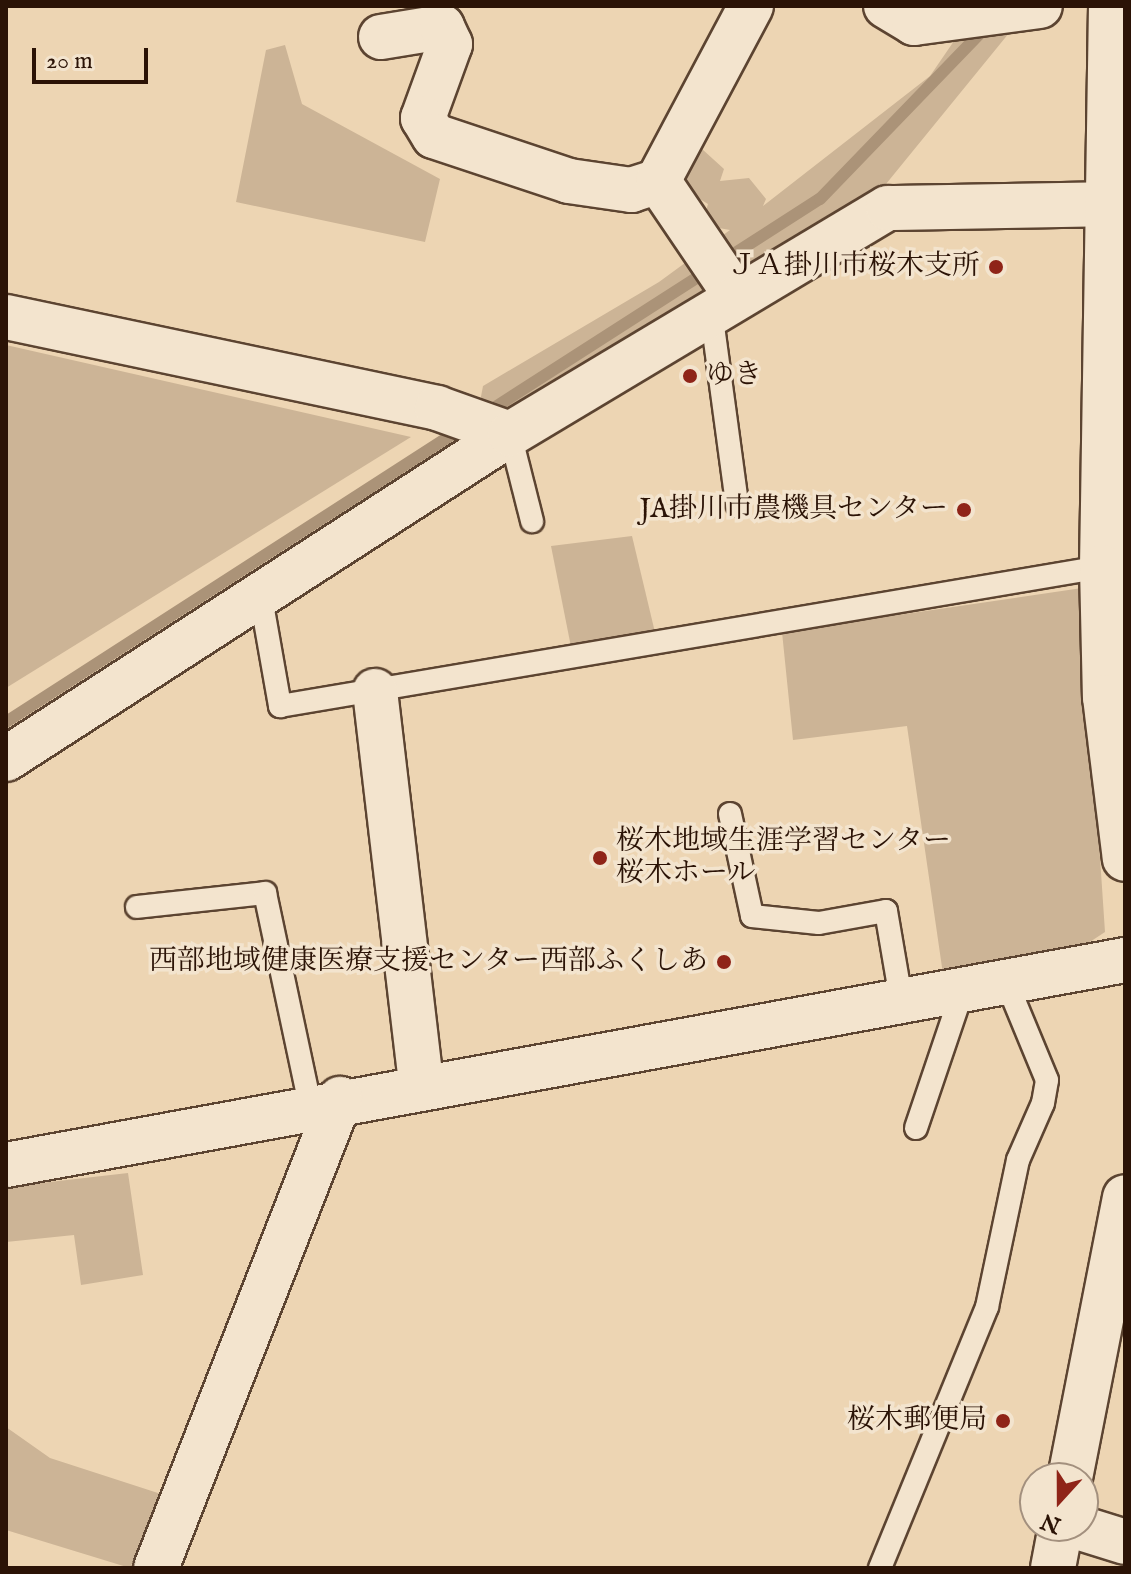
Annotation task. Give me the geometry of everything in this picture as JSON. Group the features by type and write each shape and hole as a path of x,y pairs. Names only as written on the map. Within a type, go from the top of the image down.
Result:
{"street":[{"path":"381,37 442,27 450,44 423,118 434,136 569,181 631,190 658,181 751,6"},
{"path":"886,6 914,23 952,22 1029,8"},
{"path":"1111,6 1109,204 1117,273 1105,697 1125,859"},
{"path":"658,181 702,246 726,299"},
{"path":"6,759 261,598 510,434 726,299 888,208 1109,204"},
{"path":"6,317 437,408 510,434"},
{"path":"375,691 421,1085"},
{"path":"6,1165 325,1102 961,995 1006,981 1125,960"},
{"path":"156,1568 325,1102"},
{"path":"1073,1462 1125,1197"},
{"path":"1099,1534 1125,1542"},
{"path":"1053,1568 1058,1542"}],"lane":[{"path":"726,299 737,504"},
{"path":"510,434 532,521"},
{"path":"261,598 280,706 375,691 1110,544"},
{"path":"730,814 752,916 819,923 886,911 902,1005"},
{"path":"137,907 265,893 325,1102"},
{"path":"880,1568 987,1307 1018,1160 1043,1103 1047,1080 1006,981"},
{"path":"916,1128 961,995"}],"shaded area":[{"path":"978,6 1031,6 886,184 574,388 519,410 479,407 483,386 659,282 730,230 702,225 708,204 677,185 691,139 724,169 720,181 749,178 766,199 763,206 930,76"},
{"path":"285,45 302,104 440,179 425,242 236,202 266,50"},
{"path":"6,345 411,437 6,688"},
{"path":"632,536 658,645 573,657 551,546"},
{"path":"1082,588 1105,932 1067,957 944,981 907,726 793,740 782,632"},
{"path":"128,1173 143,1275 81,1285 74,1235 6,1242 6,1187"},
{"path":"6,1427 50,1458 161,1494 130,1568 6,1530"}],"waterway":[{"path":"483,415 820,199 987,26"},
{"path":"6,722 464,427"}],"place":[{"name":"ＪＡ掛川市桜木支所","path":"996,267"},
{"name":"ゆき","path":"690,376"},
{"name":"JA掛川市農機具センター","path":"964,510"},
{"name":"桜木地域生涯学習センター 桜木ホール","path":"600,858"},
{"name":"西部地域健康医療支援センター西部ふくしあ","path":"724,962"},
{"name":"桜木郵便局","path":"1003,1421"}]}
